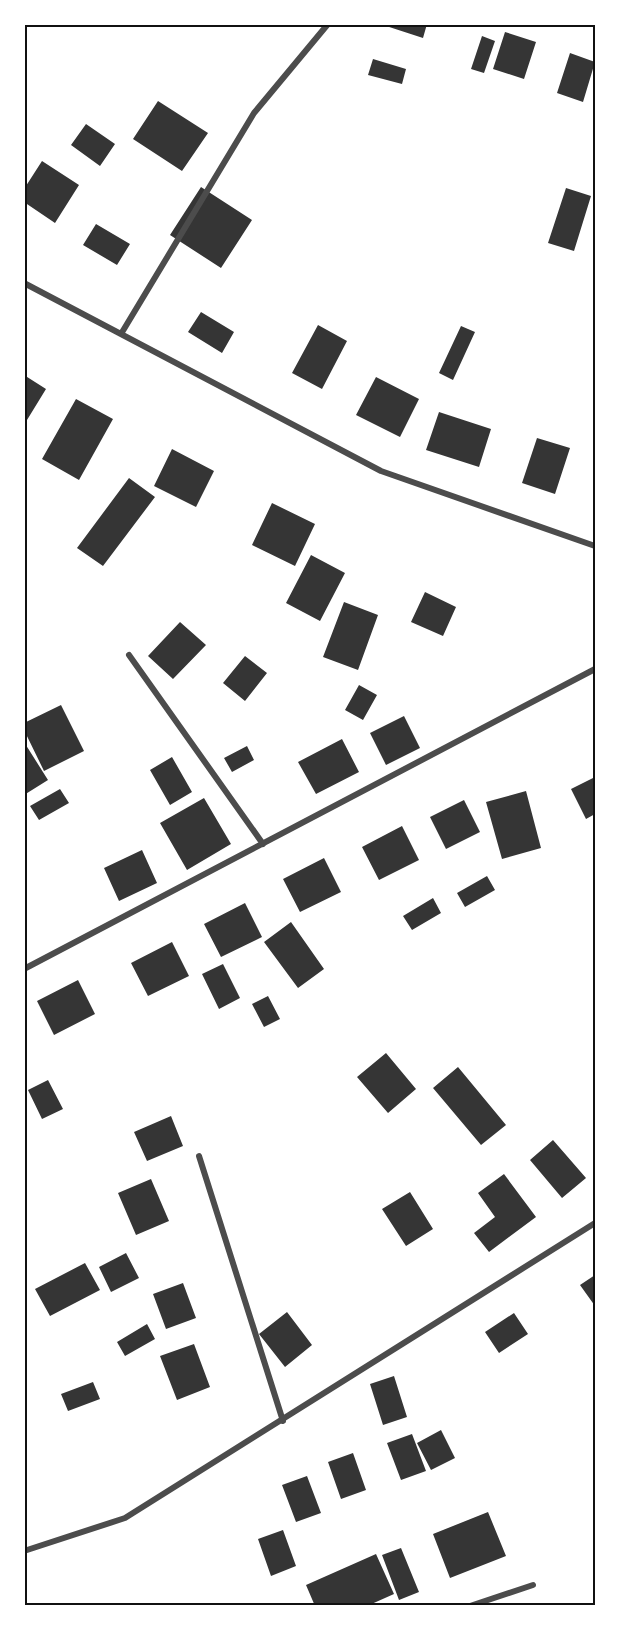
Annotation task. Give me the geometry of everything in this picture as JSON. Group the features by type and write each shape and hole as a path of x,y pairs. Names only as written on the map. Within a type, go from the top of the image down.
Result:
{"street":[{"path":"121,334 254,113 328,24"},
{"path":"24,283 381,471 595,546"},
{"path":"129,655 263,844"},
{"path":"24,969 595,669"},
{"path":"199,1156 283,1421"},
{"path":"24,1551 125,1518 283,1421 595,1223"},
{"path":"470,1606 533,1585"}],"building":[{"path":"380,24 427,24 423,38"},
{"path":"505,32 536,42 524,79 493,69"},
{"path":"482,36 495,41 484,73 471,69"},
{"path":"570,53 595,62 583,102 557,93"},
{"path":"373,59 406,69 402,84 368,75"},
{"path":"158,101 208,133 182,171 133,139"},
{"path":"86,124 115,144 100,166 71,145"},
{"path":"42,161 79,185 55,223 24,202 24,189"},
{"path":"201,187 252,220 221,268 170,235"},
{"path":"566,188 591,196 574,251 548,243"},
{"path":"96,224 130,244 117,265 83,245"},
{"path":"201,312 234,332 222,353 188,332"},
{"path":"318,325 347,341 322,389 292,373"},
{"path":"461,326 475,332 453,380 439,373"},
{"path":"24,375 46,389 27,420 24,418"},
{"path":"376,377 419,399 400,437 356,415"},
{"path":"76,399 113,419 79,480 42,459"},
{"path":"439,412 491,429 479,467 426,450"},
{"path":"537,438 570,448 555,494 522,483"},
{"path":"172,449 214,471 196,507 154,486"},
{"path":"129,478 155,497 103,566 77,548"},
{"path":"272,503 315,524 295,566 252,545"},
{"path":"311,555 345,573 320,621 286,603"},
{"path":"425,592 456,607 443,636 411,622"},
{"path":"344,602 378,615 358,670 323,657"},
{"path":"180,622 206,645 173,679 148,656"},
{"path":"245,656 267,673 245,701 223,683"},
{"path":"359,685 377,695 363,720 345,710"},
{"path":"61,705 84,751 44,771 24,730 24,723"},
{"path":"404,716 420,748 386,765 370,733"},
{"path":"342,739 359,772 316,794 298,762"},
{"path":"24,742 48,780 24,795"},
{"path":"247,746 254,760 232,772 224,758"},
{"path":"172,757 192,792 170,805 150,770"},
{"path":"595,777 595,814 586,819 571,789"},
{"path":"60,789 69,803 39,820 30,806"},
{"path":"526,791 541,848 502,859 486,802"},
{"path":"204,798 231,844 187,870 160,823"},
{"path":"464,800 480,832 446,849 430,817"},
{"path":"402,826 419,860 379,880 362,847"},
{"path":"142,850 157,883 119,901 104,868"},
{"path":"324,858 341,892 300,912 283,879"},
{"path":"487,876 495,890 465,907 457,893"},
{"path":"433,898 441,913 412,930 403,916"},
{"path":"245,903 262,937 221,957 204,924"},
{"path":"291,922 324,969 298,988 264,942"},
{"path":"172,942 189,976 148,996 131,963"},
{"path":"223,964 240,998 219,1009 202,974"},
{"path":"78,980 95,1014 54,1035 37,1001"},
{"path":"268,996 280,1019 264,1027 252,1004"},
{"path":"386,1053 416,1089 388,1113 357,1077"},
{"path":"458,1067 506,1125 481,1145 433,1088"},
{"path":"48,1080 63,1109 42,1119 28,1090"},
{"path":"171,1116 183,1146 147,1161 134,1132"},
{"path":"553,1140 586,1178 562,1198 530,1160"},
{"path":"504,1174 536,1217 489,1252 474,1233 495,1217 478,1193"},
{"path":"151,1179 169,1221 136,1235 118,1193"},
{"path":"410,1192 433,1229 406,1246 382,1209"},
{"path":"126,1253 139,1278 111,1292 99,1267"},
{"path":"85,1263 100,1290 50,1316 35,1289"},
{"path":"595,1275 595,1306 580,1285"},
{"path":"183,1283 196,1318 166,1329 153,1294"},
{"path":"287,1312 312,1345 285,1367 259,1334"},
{"path":"514,1313 528,1334 499,1353 485,1332"},
{"path":"147,1324 155,1339 125,1356 117,1342"},
{"path":"194,1344 210,1387 177,1400 160,1356"},
{"path":"394,1376 407,1417 383,1425 370,1384"},
{"path":"93,1382 100,1399 68,1411 61,1394"},
{"path":"441,1430 455,1458 431,1470 417,1443"},
{"path":"412,1434 426,1471 401,1480 387,1443"},
{"path":"353,1453 366,1490 341,1499 328,1462"},
{"path":"307,1476 321,1513 296,1522 282,1485"},
{"path":"488,1512 506,1556 450,1578 433,1534"},
{"path":"283,1530 296,1566 271,1576 258,1539"},
{"path":"401,1548 419,1592 399,1600 382,1555"},
{"path":"376,1554 394,1594 367,1606 315,1606 306,1585"}]}
